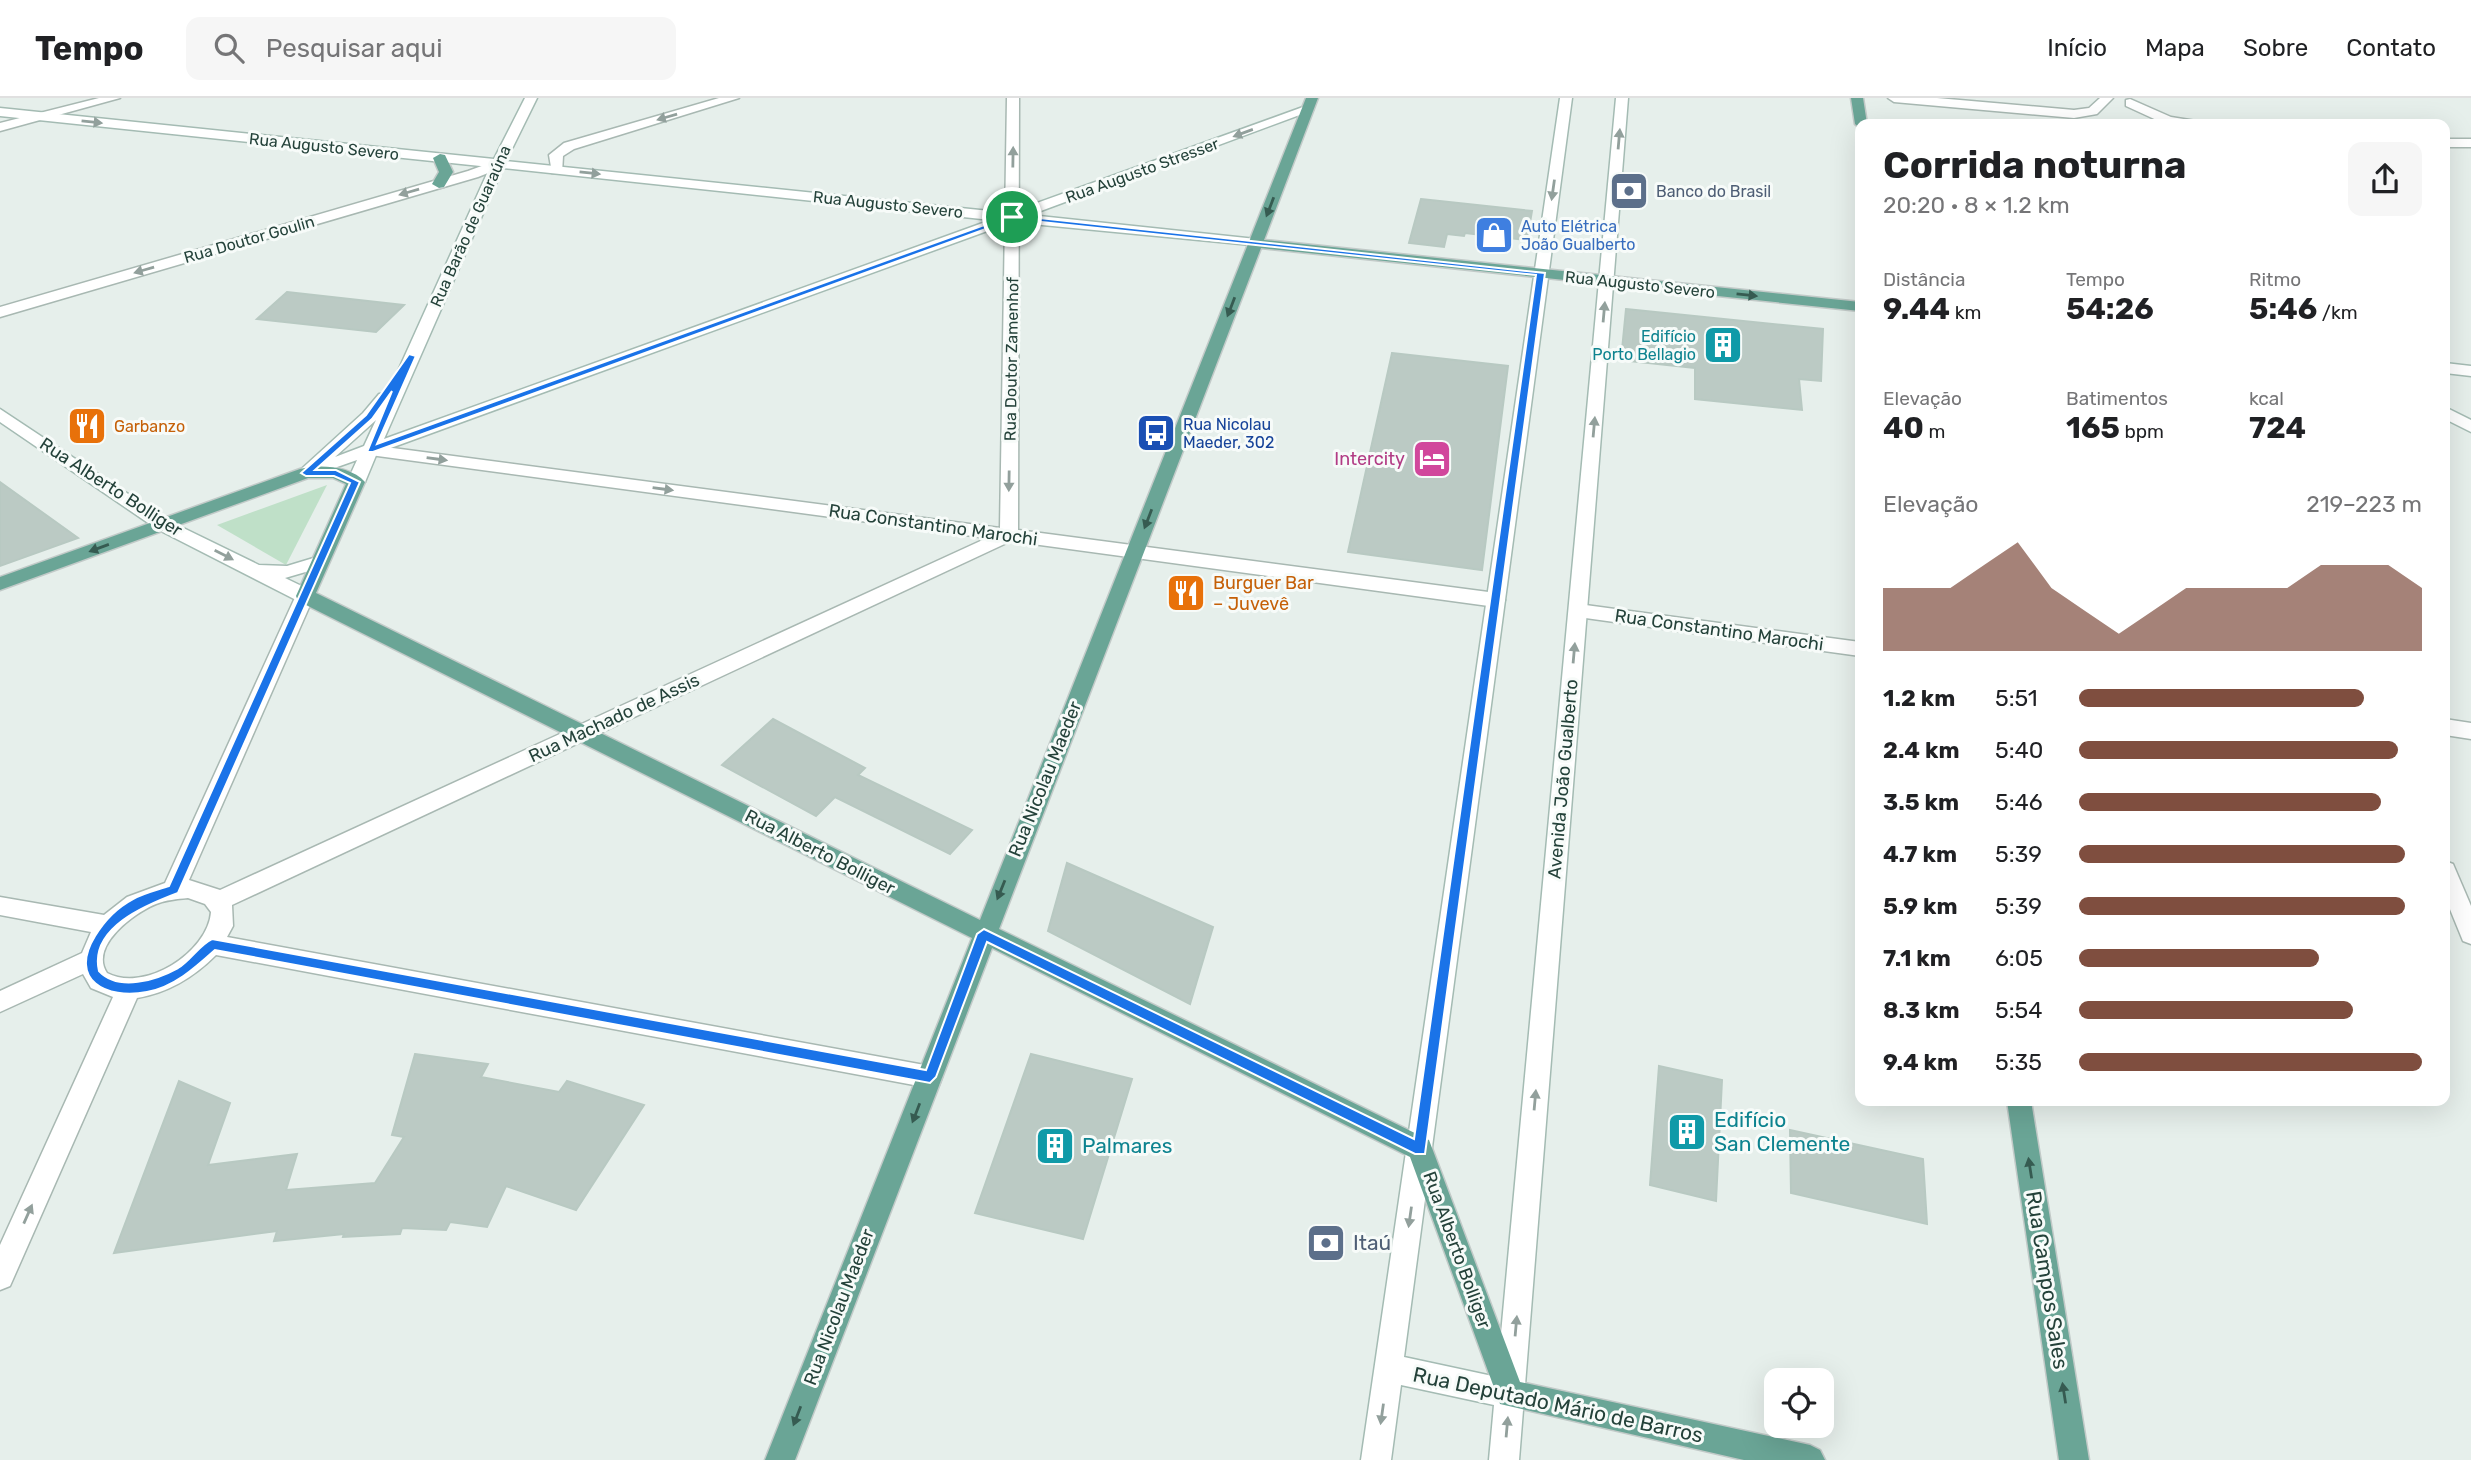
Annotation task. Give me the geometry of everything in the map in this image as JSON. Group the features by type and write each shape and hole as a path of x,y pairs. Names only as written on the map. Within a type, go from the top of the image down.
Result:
{"main road":[{"path":"1857,98 1860,119"},
{"name":"Rua Nicolau Maeder","path":"780,1460 1310,104"},
{"path":"439,184 446,172 440,158"},
{"name":"Rua Augusto Severo","path":"1256,243 1855,306"},
{"name":"Rua Augusto Stresser","path":"0,584 306,473 336,473 356,482"},
{"name":"Rua Barão de Guaraúna","path":"304,596 356,482"},
{"name":"Rua Alberto Bolliger","path":"304,596 1420,1149 1510,1394"},
{"name":"Rua Campos Sales","path":"2021,1106 2074,1460"},
{"name":"Rua Deputado Mário de Barros","path":"1510,1394 1810,1460"}],"street":[{"path":"0,127 114,98"},
{"name":"Rua Barão de Guaraúna","path":"356,482 498,164 531,98"},
{"path":"557,170 556,155 569,146 733,98"},
{"name":"Rua Doutor Zamenhof","path":"1009,535 1013,98"},
{"path":"1376,1460 1566,98"},
{"name":"Avenida João Gualberto","path":"1504,1460 1622,98"},
{"path":"1894,98 2074,114 2085,113 2103,102"},
{"path":"2087,98 2103,102"},
{"path":"2129,101 2171,119"},
{"path":"2129,101 2137,119"},
{"name":"Rua Augusto Stresser","path":"306,473 1012,217 1310,104"},
{"name":"Rua Augusto Severo","path":"0,112 1256,243"},
{"path":"2450,143 2471,143"},
{"name":"Rua Doutor Goulin","path":"0,312 439,184 498,164"},
{"name":"Rua Barão de Guaraúna","path":"306,473 369,417 412,356"},
{"path":"2450,369 2471,371"},
{"name":"Rua Alberto Bolliger","path":"0,414 163,525 304,596"},
{"path":"2450,415 2471,427"},
{"name":"Rua Constantino Marochi","path":"370,450 1496,600"},
{"name":"Rua Machado de Assis","path":"219,901 1009,535"},
{"path":"253,570 288,572 320,562"},
{"name":"Rua Barão de Guaraúna","path":"173,890 304,596"},
{"name":"Rua Constantino Marochi","path":"1578,611 1855,648"},
{"path":"2450,728 2471,731"},
{"path":"2450,882 2471,934"},
{"path":"173,890 202,891 219,901 223,916 220,930 212,944 184,971 147,987 129,989 102,982 94,974 90,960 97,939 108,925 136,903 173,890"},
{"path":"0,906 108,925"},
{"path":"212,944 930,1077"},
{"path":"0,1002 90,960"},
{"path":"0,1276 129,989"},
{"name":"Rua Deputado Mário de Barros","path":"1389,1368 1510,1394"}],"green space":[{"path":"327,485 286,565 217,525"}],"building":[{"path":"1421,199 1532,211 1527,240 1465,233 1464,236 1447,234 1444,247 1409,243"},
{"path":"287,292 404,305 376,332 257,319"},
{"name":"Edifício Porto Bellagio","path":"1626,309 1823,329 1821,381 1799,379 1802,410 1695,399 1695,368 1621,360"},
{"name":"Intercity","path":"1392,353 1508,366 1482,570 1348,552"},
{"path":"0,482 78,538 0,566"},
{"path":"773,719 865,768 858,775 972,830 950,854 835,797 816,816 722,765"},
{"path":"1067,863 1213,927 1190,1004 1048,931"},
{"path":"415,1054 488,1064 481,1077 559,1092 567,1081 644,1105 576,1210 506,1186 487,1227 450,1222 446,1230 402,1228 400,1234 343,1237 344,1234 274,1241 277,1231 114,1253 179,1081 230,1103 208,1165 297,1154 286,1190 375,1183 404,1137 392,1135"},
{"name":"Palmares","path":"1031,1054 1132,1079 1083,1239 975,1213"},
{"name":"Edifício San Clemente","path":"1659,1066 1722,1080 1716,1201 1650,1185"},
{"path":"1790,1130 1923,1159 1927,1224 1791,1193"}],"place":[{"name":"Banco do Brasil","path":"1629,191"},
{"name":"Auto Elétrica João Gualberto","path":"1494,235"},
{"name":"Edifício Porto Bellagio","path":"1723,345"},
{"name":"Garbanzo","path":"87,426"},
{"name":"Rua Nicolau Maeder, 302","path":"1156,433"},
{"name":"Intercity","path":"1432,459"},
{"name":"Burguer Bar – Juvevê","path":"1186,593"},
{"name":"Edifício San Clemente","path":"1687,1132"},
{"name":"Palmares","path":"1055,1146"},
{"name":"Itaú","path":"1326,1243"}],"route":[{"path":"1012,217 1541,273 1420,1149 984,934 930,1077 212,944 200,959 184,971 147,987 113,987 94,974 90,960 92,951 108,925 136,903 155,894 173,890 356,482 336,473 306,473 369,417 383,401 412,356 370,450 1012,217"}]}
